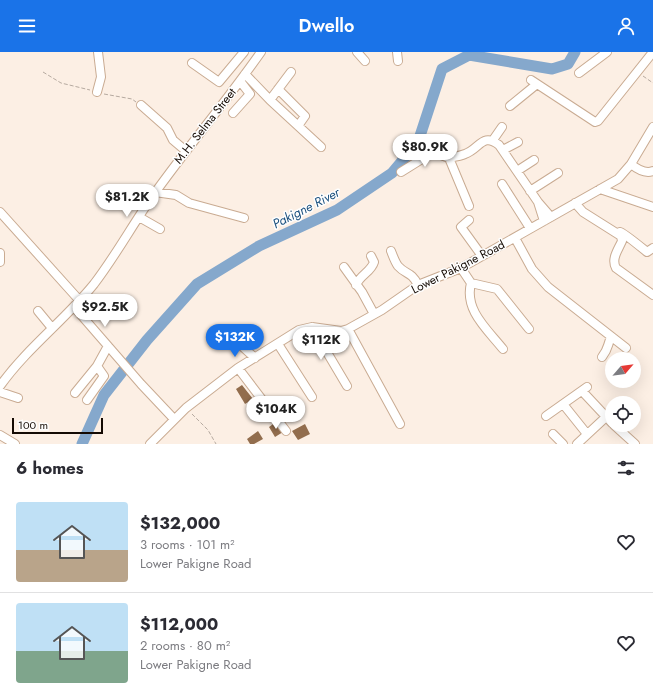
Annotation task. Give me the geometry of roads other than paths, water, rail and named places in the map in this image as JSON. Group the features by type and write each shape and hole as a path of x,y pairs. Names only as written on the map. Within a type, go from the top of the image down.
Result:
{"street":[{"path":"97,92 101,77 98,52"},
{"path":"192,63 219,82 244,52"},
{"name":"M.H. Selma Street","path":"2,380 52,328 77,305 96,282 155,192 246,74 261,52"},
{"path":"357,52 365,61"},
{"path":"397,52 398,61"},
{"path":"579,72 607,52"},
{"path":"510,106 534,82 594,122 598,121 653,52"},
{"path":"270,100 292,72"},
{"path":"246,74 270,100 321,147"},
{"path":"233,113 250,94 240,81"},
{"path":"278,89 305,116 298,126"},
{"path":"141,106 167,128 172,139 186,151"},
{"path":"492,140 502,127"},
{"name":"Lower Pakigne Road","path":"150,444 186,408 238,368 299,330 312,327 341,331 348,329 418,286 461,268 618,179 631,164 653,127"},
{"path":"401,172 433,152 449,158 466,154 485,140 492,140 503,150 548,219"},
{"path":"503,150 518,142"},
{"path":"449,158 469,206"},
{"path":"517,171 534,160"},
{"path":"631,164 638,169 647,172 653,171"},
{"path":"530,190 558,173"},
{"path":"502,184 530,228"},
{"path":"600,189 653,207"},
{"path":"155,192 176,195 189,203 244,218"},
{"path":"576,203 583,212 622,238 614,260 616,268 653,295"},
{"path":"0,212 77,305 120,361 174,419"},
{"path":"139,217 160,229"},
{"path":"469,220 461,227 482,256"},
{"path":"617,234 623,233 647,252 653,248"},
{"path":"515,238 532,269 548,287 626,348"},
{"path":"391,251 396,263 408,272 418,286"},
{"path":"0,253 0,262"},
{"path":"356,285 358,279 372,268 374,262 371,256"},
{"path":"344,267 362,292 374,314"},
{"path":"461,268 471,283 497,289 530,329"},
{"path":"471,283 469,292 471,307 503,349"},
{"path":"38,311 52,328"},
{"path":"312,327 347,386"},
{"path":"348,329 400,424"},
{"path":"602,357 608,349 608,342 611,337"},
{"path":"233,338 254,358"},
{"path":"278,344 312,397"},
{"path":"75,393 97,366 108,346"},
{"path":"88,400 104,376 97,366"},
{"path":"238,368 286,431"},
{"path":"546,416 585,389 605,416"},
{"path":"0,392 18,398"},
{"path":"563,404 587,434"},
{"path":"577,444 605,418"},
{"path":"622,432 635,444"},
{"path":"0,435 15,444"}],"waterway":[{"name":"Pakigne River","path":"82,444 104,395 147,340 197,284 259,246 337,210 392,173 418,142 442,69 469,55 552,69 568,64 575,52"}]}
